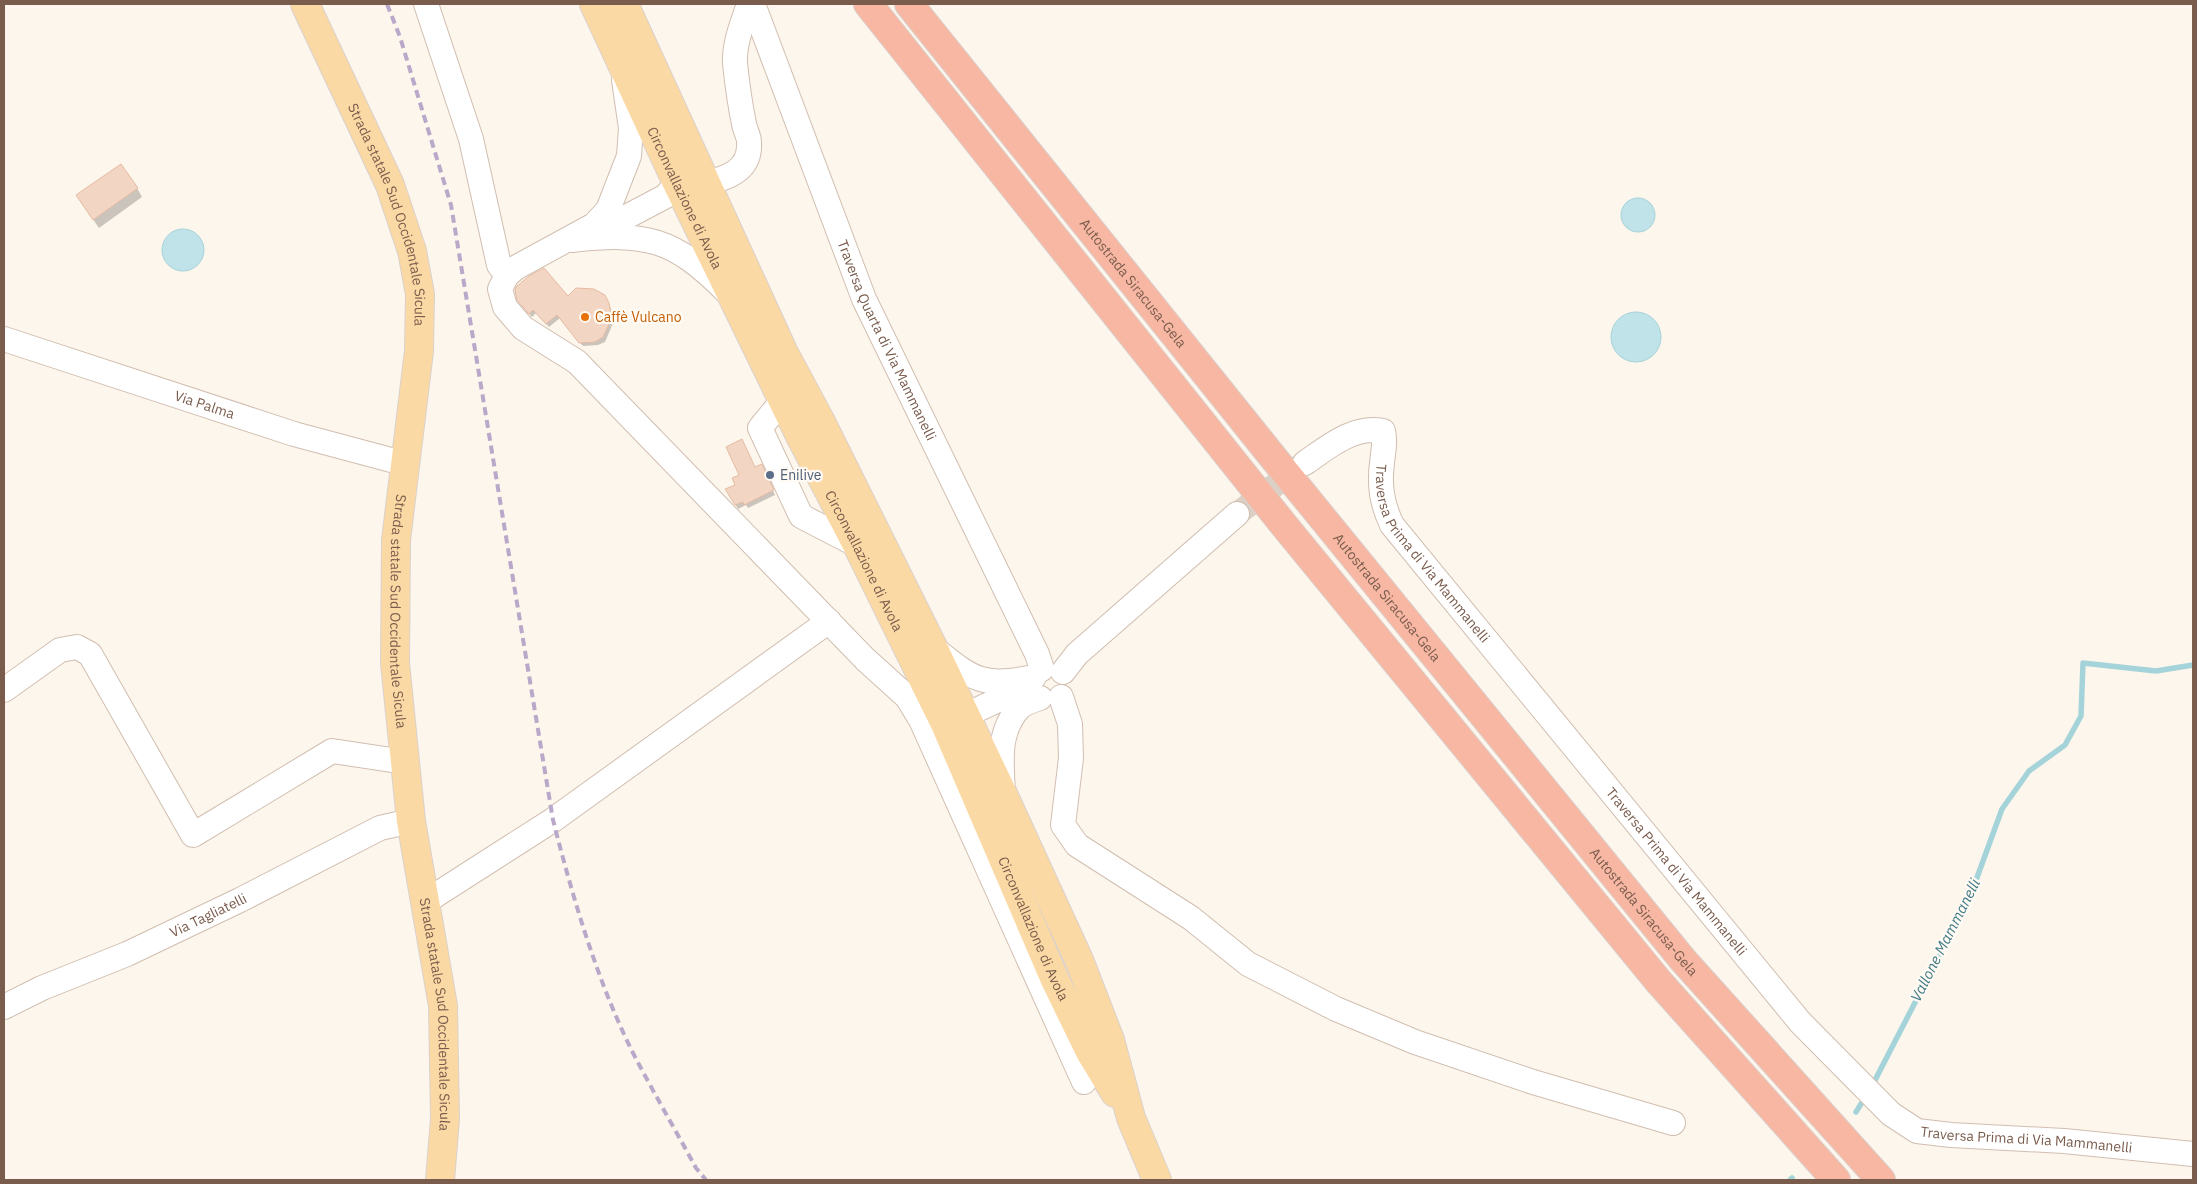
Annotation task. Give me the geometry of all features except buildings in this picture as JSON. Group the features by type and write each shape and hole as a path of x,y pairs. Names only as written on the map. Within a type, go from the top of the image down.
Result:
{"highway":[{"path":"868,4 1283,524 1659,982 1836,1180"},
{"name":"Autostrada Siracusa-Gela","path":"909,4 1282,468 1683,960 1881,1180"}],"main road":[{"name":"Strada statale Sud Occidentale Sicula","path":"306,4 390,185 412,251 420,294 419,351 396,540 395,663 411,821 443,1006 445,1119 440,1180"},
{"name":"Circonvallazione di Avola","path":"594,4 677,183 783,400 857,545 958,727 1003,794 1083,969 1110,1040 1131,1118"},
{"name":"Circonvallazione di Avola","path":"624,4 691,154 784,353 820,420 933,647 958,727 1055,980 1090,1052 1131,1118 1158,1180"}],"street":[{"path":"426,4 471,139 499,266 507,275"},
{"path":"749,4 739,36 735,61 744,124 749,141 748,159 737,172 724,180 706,186 677,183 658,184 583,235 517,267 507,275 500,289 504,306 523,328 577,362 865,659 908,697 921,720 1084,1082"},
{"name":"Traversa Quarta di Via Mammanelli","path":"753,4 864,299 1037,654 1042,686 1070,724 1071,758 1063,825 1077,845 1191,918 1248,964 1336,1009 1424,1045 1533,1082 1673,1123"},
{"path":"583,235 608,210 629,156 631,128 621,61"},
{"path":"677,183 691,154"},
{"path":"583,235 636,238 661,243 674,248 702,267 734,299"},
{"name":"Via Palma","path":"4,340 294,434 406,464"},
{"path":"783,400 760,428 801,516 857,545"},
{"name":"Traversa Prima di Via Mammanelli","path":"1305,463 1355,433 1372,429 1383,431 1386,444 1380,488 1383,506 1392,525 1800,1022 1891,1114 1917,1130 1951,1135 2064,1141 2193,1154"},
{"path":"1003,794 1000,759 1002,743 1007,728 1042,686 1237,514"},
{"path":"425,902 553,820 829,621"},
{"path":"4,690 60,650 77,647 90,654 193,835 332,751 405,762"},
{"path":"933,647 964,673 985,682 1042,686"},
{"path":"958,727 1042,686"},
{"name":"Via Tagliatelli","path":"4,1007 144,946 240,900 380,828 411,821"}],"water":[{"path":"1638,198 1650,203 1655,215 1650,227 1638,232 1626,227 1621,215 1626,203"},
{"path":"183,229 198,235 204,250 198,265 183,271 168,265 162,250 168,235"},
{"path":"1631,312 1641,312 1654,319 1661,332 1661,342 1654,355 1641,362 1631,362 1622,358 1615,351 1611,342 1611,332 1615,323 1622,316"}],"waterway":[{"name":"Vallone Mammanelli","path":"1872,1086 1971,894 2002,809 2029,771 2065,745 2081,716 2083,663 2156,671 2193,665"},
{"name":"Vallone Mammanelli","path":"1856,1112 1866,1096"}],"tunnel":[{"path":"1237,514 1303,464"}],"railway":[{"path":"387,4 400,37 451,205 553,820 577,908 607,995 640,1066 696,1168 706,1180"}],"place":[{"name":"Caffè Vulcano","path":"585,317"},
{"name":"Enilive","path":"770,475"}]}
